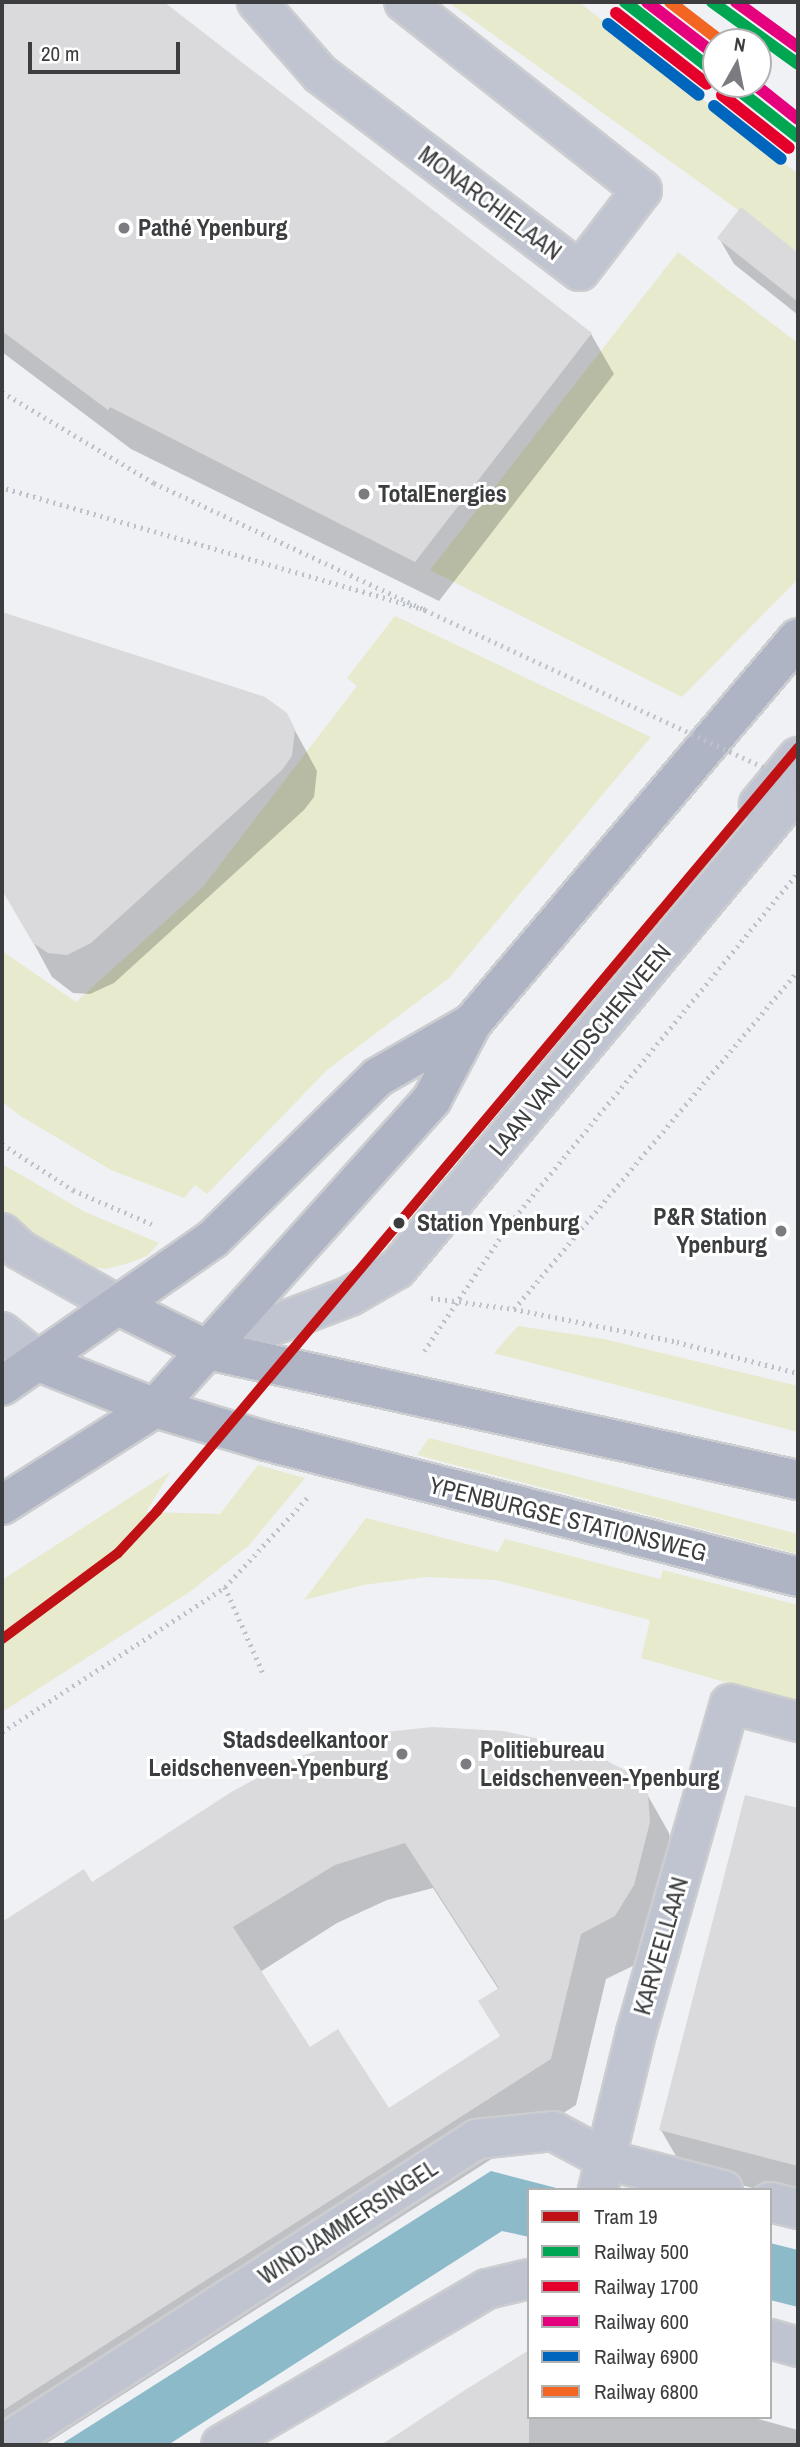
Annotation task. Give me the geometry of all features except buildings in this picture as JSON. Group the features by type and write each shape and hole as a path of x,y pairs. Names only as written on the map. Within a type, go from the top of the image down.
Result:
{"main road":[{"name":"LAAN VAN LEIDSCHENVEEN","path":"155,1408 432,1098 472,1023 798,638"},
{"name":"LAAN VAN LEIDSCHENVEEN","path":"39,1362 213,1240 378,1077 472,1023"},
{"path":"121,1307 208,1350 798,1480"},
{"path":"2,1386 39,1362"},
{"name":"YPENBURGSE STATIONSWEG","path":"39,1362 155,1408 338,1460 798,1577"},
{"path":"2,1505 155,1408"}],"street":[{"name":"MONARCHIELAAN","path":"257,2 320,74 580,271 642,190 404,2"},
{"name":"LAAN VAN LEIDSCHENVEEN","path":"350,1296 798,757"},
{"name":"LAAN VAN LEIDSCHENVEEN","path":"208,1350 350,1296 397,1269 798,789"},
{"path":"2,1233 20,1250 121,1307"},
{"path":"2,1332 39,1362"},
{"name":"KARVEELLAAN","path":"603,2175 636,2033 730,1704 798,1722"},
{"name":"WINDJAMMERSINGEL","path":"2,2445 477,2139 553,2131 603,2175 707,2188"},
{"path":"772,2202 798,2209"},
{"path":"236,2441 487,2289 527,2279"},
{"path":"772,2340 798,2347"}],"path":[{"path":"2,392 154,483 798,783"},
{"path":"2,488 425,610"},
{"path":"394,1390 510,1223 798,873"},
{"path":"513,1309 798,970"},
{"path":"456,1301 513,1309 677,1342 798,1373"},
{"path":"2,1732 225,1587 338,1460"},
{"path":"225,1587 264,1675"}],"green space":[{"path":"448,2 579,2 798,174 798,253"},
{"path":"678,252 798,343 798,579 682,697 430,570"},
{"path":"395,616 651,737 449,978 327,1070 207,1194 195,1185 184,1198 111,1170 19,1115 2,1101 2,951 76,1002 202,888 357,686 347,678"},
{"path":"2,1164 85,1212 159,1243 147,1256 129,1263 106,1269 78,1265 2,1212"},
{"path":"518,1326 604,1339 798,1386 798,1432 494,1353"},
{"path":"429,1438 798,1534 798,1554 417,1455"},
{"path":"258,1465 305,1478 249,1545 191,1591 2,1712 2,1580 171,1471 146,1512 220,1514"},
{"path":"366,1518 498,1552 505,1539 660,1579 663,1570 798,1605 798,1703 641,1658 650,1620 496,1580 426,1577 363,1585 304,1600"}],"water":[{"path":"491,2171 556,2188 527,2188 527,2237 502,2231 168,2445 60,2445"},
{"path":"772,2244 798,2250 798,2307 772,2300"}],"tram line":[{"name":"19","path":"2,1639 118,1553 157,1511 798,748"}],"rail line":[{"name":"500","path":"625,2 702,62"},
{"name":"600","path":"647,2 702,44"},
{"name":"6800","path":"670,2 704,28"},
{"name":"500","path":"712,2 798,64"},
{"name":"600","path":"736,2 798,47"},
{"name":"1700","path":"616,13 702,80"},
{"name":"6900","path":"608,24 699,95"},
{"name":"1700","path":"726,98 789,148"},
{"name":"500","path":"749,98 798,137"},
{"name":"600","path":"772,98 798,119"},
{"name":"6900","path":"714,106 781,159"}],"place":[{"name":"Pathé Ypenburg","path":"124,228"},
{"name":"TotalEnergies","path":"364,494"},
{"name":"Station Ypenburg","path":"399,1223"},
{"name":"P&R Station Ypenburg","path":"781,1231"},
{"name":"Stadsdeelkantoor Leidschenveen-Ypenburg","path":"402,1754"},
{"name":"Politiebureau Leidschenveen-Ypenburg","path":"466,1764"}]}
